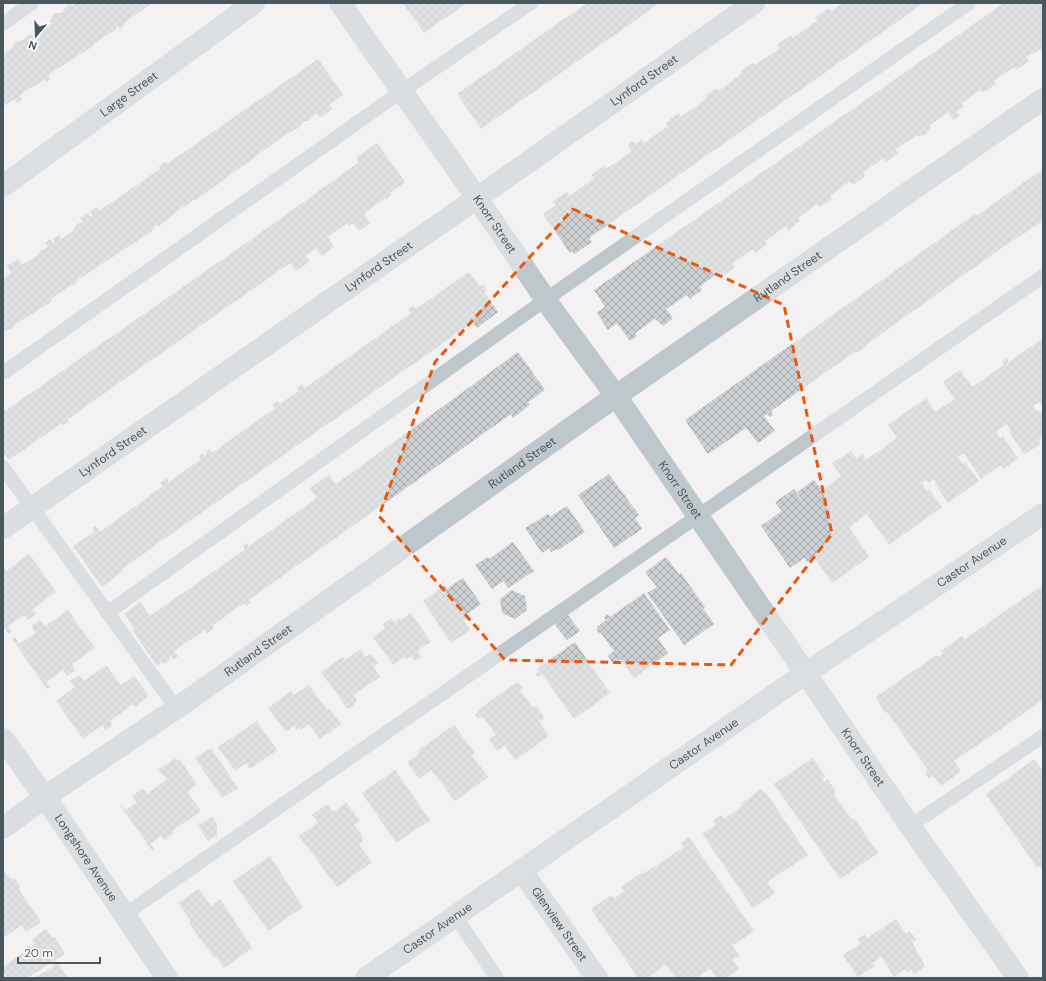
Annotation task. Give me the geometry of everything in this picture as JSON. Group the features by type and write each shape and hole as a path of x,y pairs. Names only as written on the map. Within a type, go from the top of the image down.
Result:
{"main road":[{"name":"Large Street","path":"3,186 254,3"},
{"name":"Castor Avenue","path":"366,978 806,673 1043,514"}],"street":[{"name":"Knorr Street","path":"340,3 477,198 546,300 616,396 910,826 1018,978"},
{"name":"Lynford Street","path":"3,528 754,3"},
{"name":"Rutland Street","path":"3,828 45,797 176,708 616,396 1043,99"},
{"name":"Longshore Avenue","path":"3,739 45,797 167,978"},
{"name":"Glenview Street","path":"522,871 597,978"}],"lane":[{"path":"3,24 32,3"},
{"path":"3,373 402,91 531,3"},
{"path":"107,613 546,300 969,3"},
{"path":"124,915 697,515 1043,276"},
{"path":"3,467 176,708"},
{"path":"910,826 1043,736"},
{"path":"455,916 497,978"}],"highlighted area":[{"path":"573,209 784,305 832,534 731,665 505,660 379,516 435,362"}],"building":[{"path":"76,3 152,3 124,23 125,25 120,29 118,26 115,30 92,45 93,46 48,75 50,79 46,82 44,79 19,96 22,99 17,103 14,99 3,107 3,54 14,46 15,42 23,40 52,19 52,15 61,13 69,4 73,6"},
{"path":"403,3 467,3 424,33"},
{"path":"587,3 660,3 481,129 457,94"},
{"path":"842,3 924,3 589,238 592,242 574,254 572,251 570,253 543,214 556,205 553,201 567,192 570,196 594,178 591,175 604,166 606,169 631,152 628,145 633,141 635,144 642,139 644,143 668,126 666,123 679,113 681,117 707,98 705,95 716,88 718,91 743,73 741,71 748,66 753,63 755,65 780,48 777,45 791,35 793,38 817,21 815,18 829,8 831,11"},
{"path":"1004,3 1043,3 1043,48 1026,57 1029,61 1016,70 1014,67 994,81 996,84 983,93 981,90 961,103 964,107 957,112 960,116 953,120 948,112 929,126 930,127 926,135 915,136 895,150 898,153 886,162 883,158 863,173 865,176 853,185 850,181 830,196 832,199 820,207 817,204 798,218 800,221 789,230 786,226 765,241 767,244 755,253 753,249 732,264 735,267 723,276 720,272 700,286 702,290 690,299 687,295 666,309 673,318 663,326 655,319 635,333 637,336 630,341 617,323 608,330 597,313 605,307 594,290"},
{"path":"318,59 343,95 329,105 332,109 320,118 316,113 309,121 304,121 298,128 285,135 196,200 193,200 183,207 159,226 156,225 152,231 79,279 74,286 71,285 51,299 51,302 14,325 13,328 3,332 3,279 11,273 6,266 18,259 22,265 38,255 40,251 48,247 45,243 50,239 54,244 53,239 59,235 61,239 73,231 77,224 83,222 80,218 87,213 90,217 93,215 90,212 97,207 99,211 160,169 159,167 165,162 167,164"},
{"path":"377,143 405,182 390,193 391,195 386,199 385,198 364,213 370,223 359,231 353,223 349,226 347,223 328,237 318,223 334,247 322,256 316,248 305,256 310,261 296,271 290,263 86,406 67,420 69,422 63,425 62,423 9,460 3,452 3,407 5,411 266,229 359,162 356,158"},
{"path":"1043,169 1043,220 874,339 866,345 867,346 857,353 856,351 771,411 773,415 770,417 767,414 764,416 775,431 758,443 746,428 708,454 685,420 975,214 976,216"},
{"path":"469,272 480,286 483,284 487,290 484,292 498,312 477,328 473,322 157,544 121,570 122,572 102,587 73,546 94,532 92,528 95,526 100,532 163,486 160,483 166,478 169,482 201,459 199,456 203,453 205,456 207,455 205,452 209,449 212,453 275,408 272,405 278,401 280,404 299,391 297,388 302,384 305,388 411,313 408,309 413,306 416,309"},
{"path":"1043,338 1043,408 1039,402 1033,406 1037,412 1040,411 1043,415 1043,437 1038,440 1041,444 1024,454 1009,432 1011,431 1007,424 996,432 1000,438 1003,436 1018,459 1003,469 1001,465 981,479 964,453 958,457 963,464 965,462 979,481 948,503 935,484 934,479 929,483 927,480 922,483 927,491 929,489 942,507 889,545 867,514 849,527 869,557 832,583 814,557 807,562 804,558 790,568 761,526 782,511 775,502 794,489 810,512 797,492 814,480 822,490 841,476 832,463 851,451 856,458 862,454 866,460 897,438 888,425 926,398 935,412 955,399 943,382 960,370 972,387 1004,365 1002,361 1006,358 1009,362"},
{"path":"518,352 545,390 528,402 530,405 513,418 511,414 248,600 251,603 246,606 244,603 213,625 213,629 207,633 205,630 174,651 178,656 173,660 171,656 169,658 170,660 164,664 162,662 157,666 132,630 135,629 124,614 140,602 150,616 243,551 245,549 243,546 247,543 249,546 317,498 310,488 329,475 336,484"},
{"path":"609,474 639,515 635,518 642,529 614,548 578,495"},
{"path":"567,506 585,532 558,550 556,549 551,552 549,548 542,553 525,528 548,514 550,517"},
{"path":"513,542 534,571 508,588 503,581 492,589 475,565 488,557 489,559"},
{"path":"29,554 56,592 33,609 36,614 28,620 24,615 8,626 12,632 9,634 3,626 3,566 6,571"},
{"path":"666,557 679,574 681,573 705,607 703,608 714,624 684,645 647,593 657,587 645,572"},
{"path":"463,578 481,604 466,615 468,618 464,621 470,630 451,643 423,601 445,585 447,589"},
{"path":"1043,585 1043,700 954,761 961,771 941,786 933,776 929,779 925,772 928,770 886,711 884,712 876,697 936,655 938,657 943,654 941,651 962,636 965,639"},
{"path":"512,590 525,596 527,610 515,619 502,613 500,599"},
{"path":"644,593 670,630 658,638 668,653 634,678 621,659 613,664 608,656 614,651 600,632 599,633 596,630 598,629 597,627 606,620 604,617 607,614 610,617"},
{"path":"68,610 95,648 72,664 75,670 67,676 63,670 46,682 50,687 47,689 12,639 15,637 19,644 36,633 31,626 40,620 45,626"},
{"path":"565,611 580,631 567,640 552,621"},
{"path":"411,613 431,642 417,651 422,657 415,661 411,656 406,659 404,657 393,665 373,637 385,628 383,624 392,618 396,624 398,622 396,620 399,618 401,620"},
{"path":"575,642 610,693 574,719 542,674 537,677 535,674 539,671 537,669"},
{"path":"361,649 366,657 371,654 378,663 373,666 380,677 353,695 357,700 351,708 347,708 321,672 343,657 345,660"},
{"path":"106,665 121,685 134,676 149,696 135,707 133,704 110,721 113,725 106,730 102,725 83,739 56,701 75,687 70,681 79,675 84,681"},
{"path":"516,683 517,685 519,683 523,688 520,690 533,708 536,706 545,718 539,722 549,736 515,760 505,745 497,751 489,739 496,735 482,716 478,719 475,714 479,711 478,710"},
{"path":"309,685 327,710 329,708 341,724 320,739 309,724 301,730 299,728 297,730 294,726 286,732 268,708 291,691 294,695"},
{"path":"257,721 277,750 250,769 246,763 235,771 218,747"},
{"path":"454,725 475,753 472,755 488,777 455,801 431,770 419,779 407,762 419,754 417,751"},
{"path":"211,748 238,788 222,798 195,758"},
{"path":"813,758 825,776 822,778 824,782 828,779 836,792 834,794 852,820 854,818 878,853 840,879 774,784"},
{"path":"174,759 180,760 197,785 187,792 201,811 172,831 174,833 164,840 161,836 150,844 154,848 152,850 120,805 121,804 126,810 137,802 132,796 143,788 147,794 167,779 158,770"},
{"path":"1034,759 1043,771 1043,871 1040,866 1037,868 986,794"},
{"path":"395,770 430,820 396,843 362,793"},
{"path":"761,789 763,792 765,791 808,855 767,882 775,893 753,908 702,834 716,825 713,821 721,815 724,819"},
{"path":"346,802 360,821 354,825 363,836 361,838 363,842 359,845 372,862 337,887 299,836 318,822 312,815 327,804 333,812"},
{"path":"212,816 217,824 217,835 208,841 198,826"},
{"path":"689,837 754,931 732,946 740,956 733,960 739,969 726,978 717,978 710,969 696,978 675,978 666,965 647,978 638,978 591,909 612,895 614,899 624,891 621,887 684,847 681,843"},
{"path":"270,856 303,907 268,931 233,881"},
{"path":"5,872 10,878 15,879 20,886 19,890 41,922 26,932 22,925 3,938 3,874"},
{"path":"199,889 211,906 220,899 252,948 224,968 216,957 214,958 189,923 191,921 178,903"},
{"path":"896,919 906,934 910,931 916,940 912,942 925,966 914,974 911,970 907,972 905,969 894,977 882,957 873,963 875,966 858,977 843,955 858,945 860,942 858,939 864,935 867,938"},
{"path":"46,929 52,937 55,937 65,954 27,978 8,978 3,971 3,967 25,951 23,949 29,945 31,947 35,944 31,940"},
{"path":"58,963 68,978 35,978"}]}
